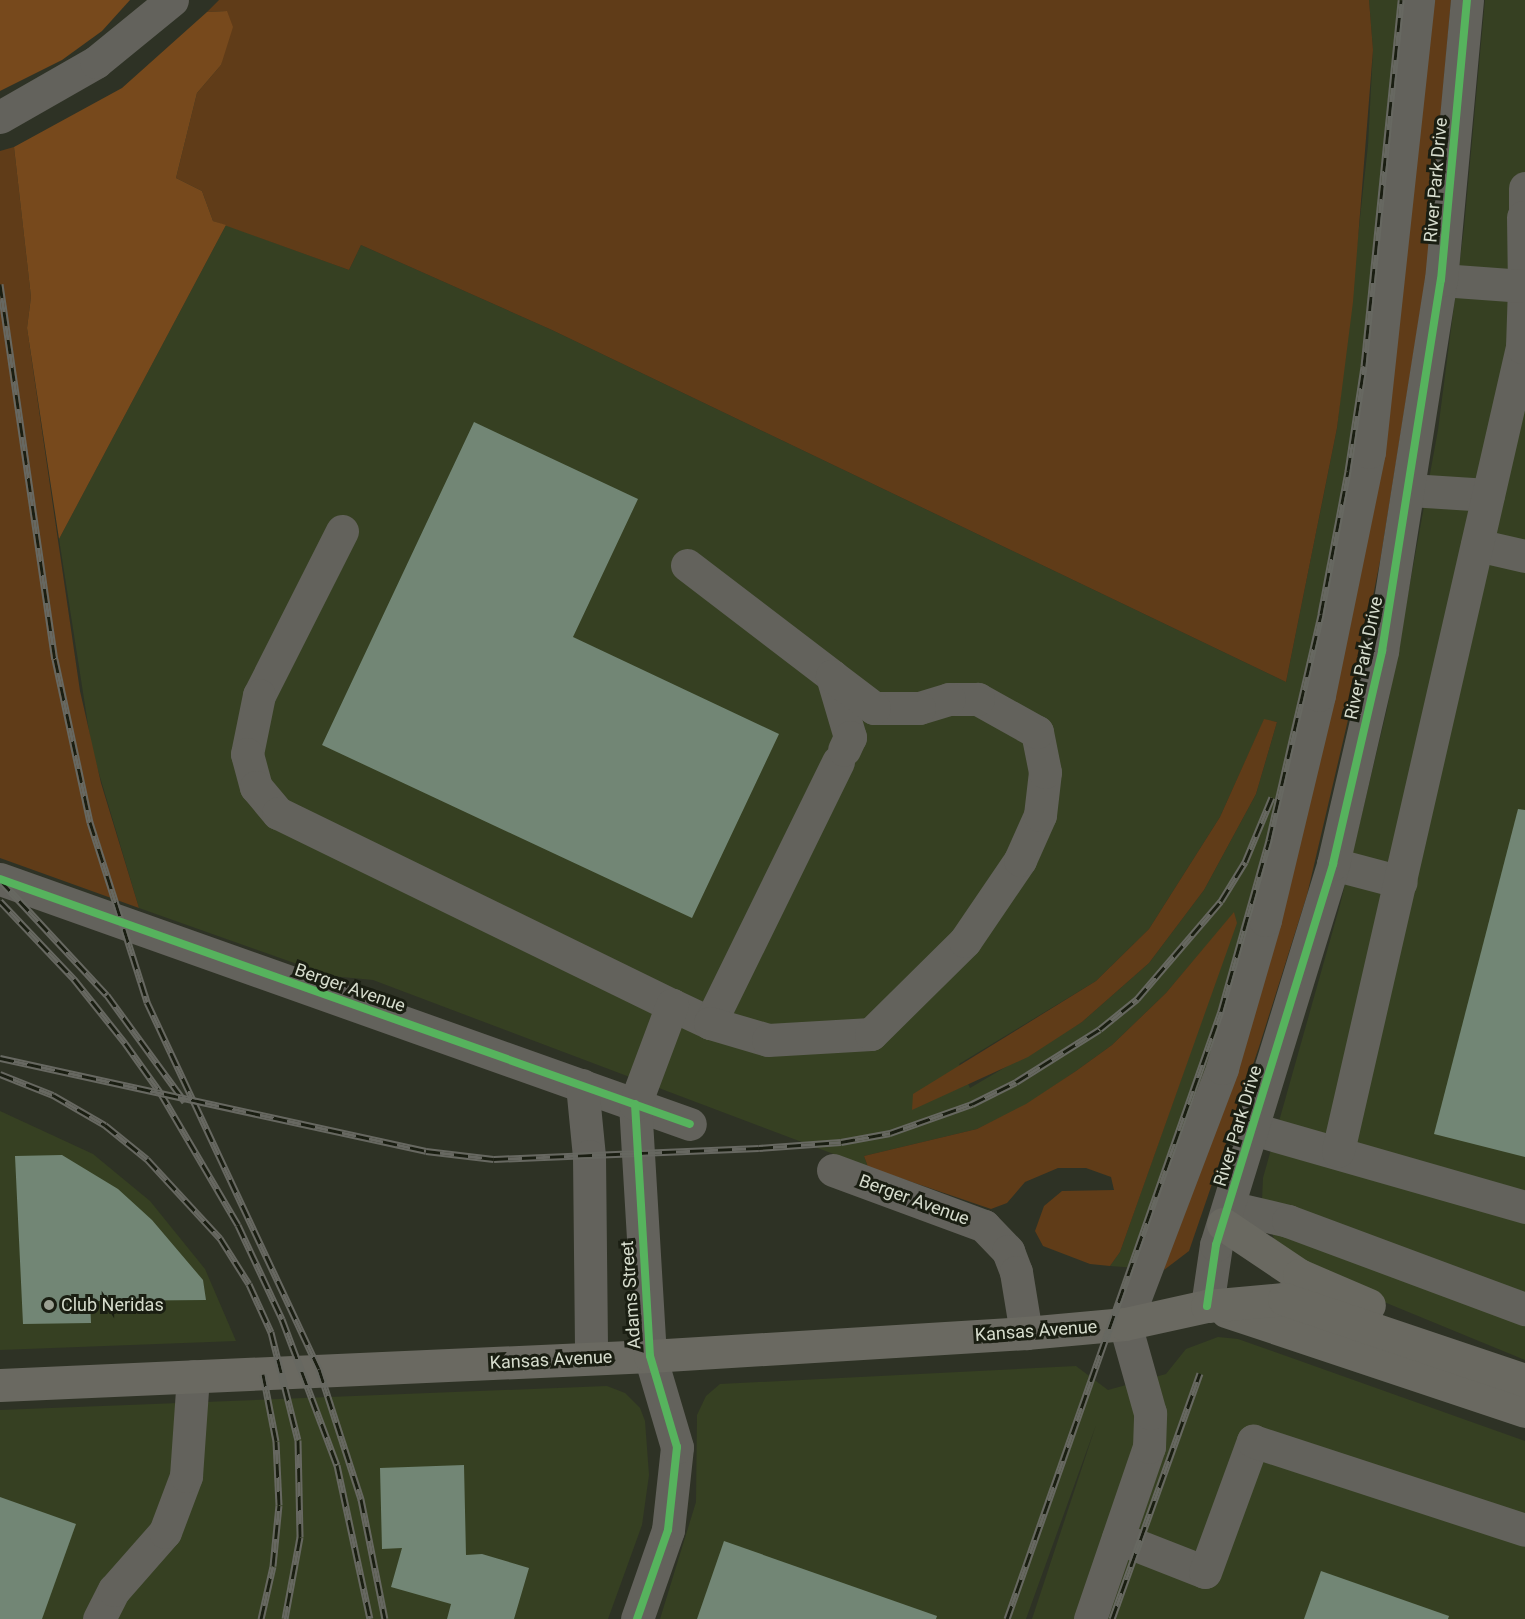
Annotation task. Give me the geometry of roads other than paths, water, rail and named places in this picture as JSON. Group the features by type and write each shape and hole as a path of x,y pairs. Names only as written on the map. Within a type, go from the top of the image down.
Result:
{"main road":[{"path":"1226,1215 1299,1275 1412,1323 1515,1376"},
{"name":"Kansas Avenue","path":"0,1385 650,1356 1026,1333 1125,1324 1207,1306 1284,1299 1515,1376"},
{"path":"1207,1306 1525,1411"}],"street":[{"path":"0,117 96,62 172,0"},
{"path":"1090,1619 1149,1448 1150,1413 1125,1324 1222,1068 1265,920 1319,695 1369,452 1418,0"},
{"name":"River Park Drive","path":"1207,1306 1226,1215 1333,864 1382,651 1410,490 1441,280 1467,0"},
{"path":"1338,1151 1523,348 1524,207"},
{"path":"1441,280 1524,286"},
{"path":"1410,490 1488,495"},
{"path":"342,531 259,694 247,754 256,787 278,813 710,1023 768,1040 871,1034 965,941 1020,860 1040,816 1045,772 1037,732 978,699 949,699 919,708 874,708 687,564"},
{"path":"1477,545 1525,556"},
{"path":"710,1023 850,737 832,676"},
{"path":"1333,864 1401,882"},
{"name":"Berger Avenue","path":"0,879 690,1124"},
{"path":"635,1104 672,1005"},
{"name":"Adams Street","path":"582,1085 589,1156 591,1358"},
{"name":"Adams Street","path":"635,1104 650,1356 677,1447 668,1530 637,1619"},
{"path":"1253,1129 1338,1151 1525,1206"},
{"name":"Berger Avenue","path":"833,1170 984,1226 1008,1251 1016,1272 1026,1333"},
{"path":"1226,1215 1288,1221 1525,1309"},
{"path":"99,1619 114,1590 165,1532 186,1476 193,1377"},
{"path":"1118,1538 1205,1572 1253,1441 1525,1530"}],"railway":[{"path":"1007,1619 1221,1011 1269,840 1321,614 1348,471 1364,366 1401,0"},
{"path":"0,284 55,659 90,822 147,1002 319,1369 361,1499 385,1619"},
{"path":"0,1058 426,1151 494,1159 759,1148 841,1142 890,1133 972,1104 1016,1082 1100,1029 1137,999 1221,901 1245,862 1272,797"},
{"path":"0,880 107,995 185,1102"},
{"path":"0,901 74,979 125,1043 160,1092 238,1225 282,1319 337,1465 370,1619"},
{"path":"0,1074 53,1095 105,1125 147,1159 220,1238 249,1284 271,1332 298,1440 300,1537 285,1619"},
{"path":"1112,1619 1200,1373"},
{"path":"261,1619 273,1566 279,1505 276,1441 263,1374"}],"place":[{"name":"Club Neridas","path":"49,1305"}]}
